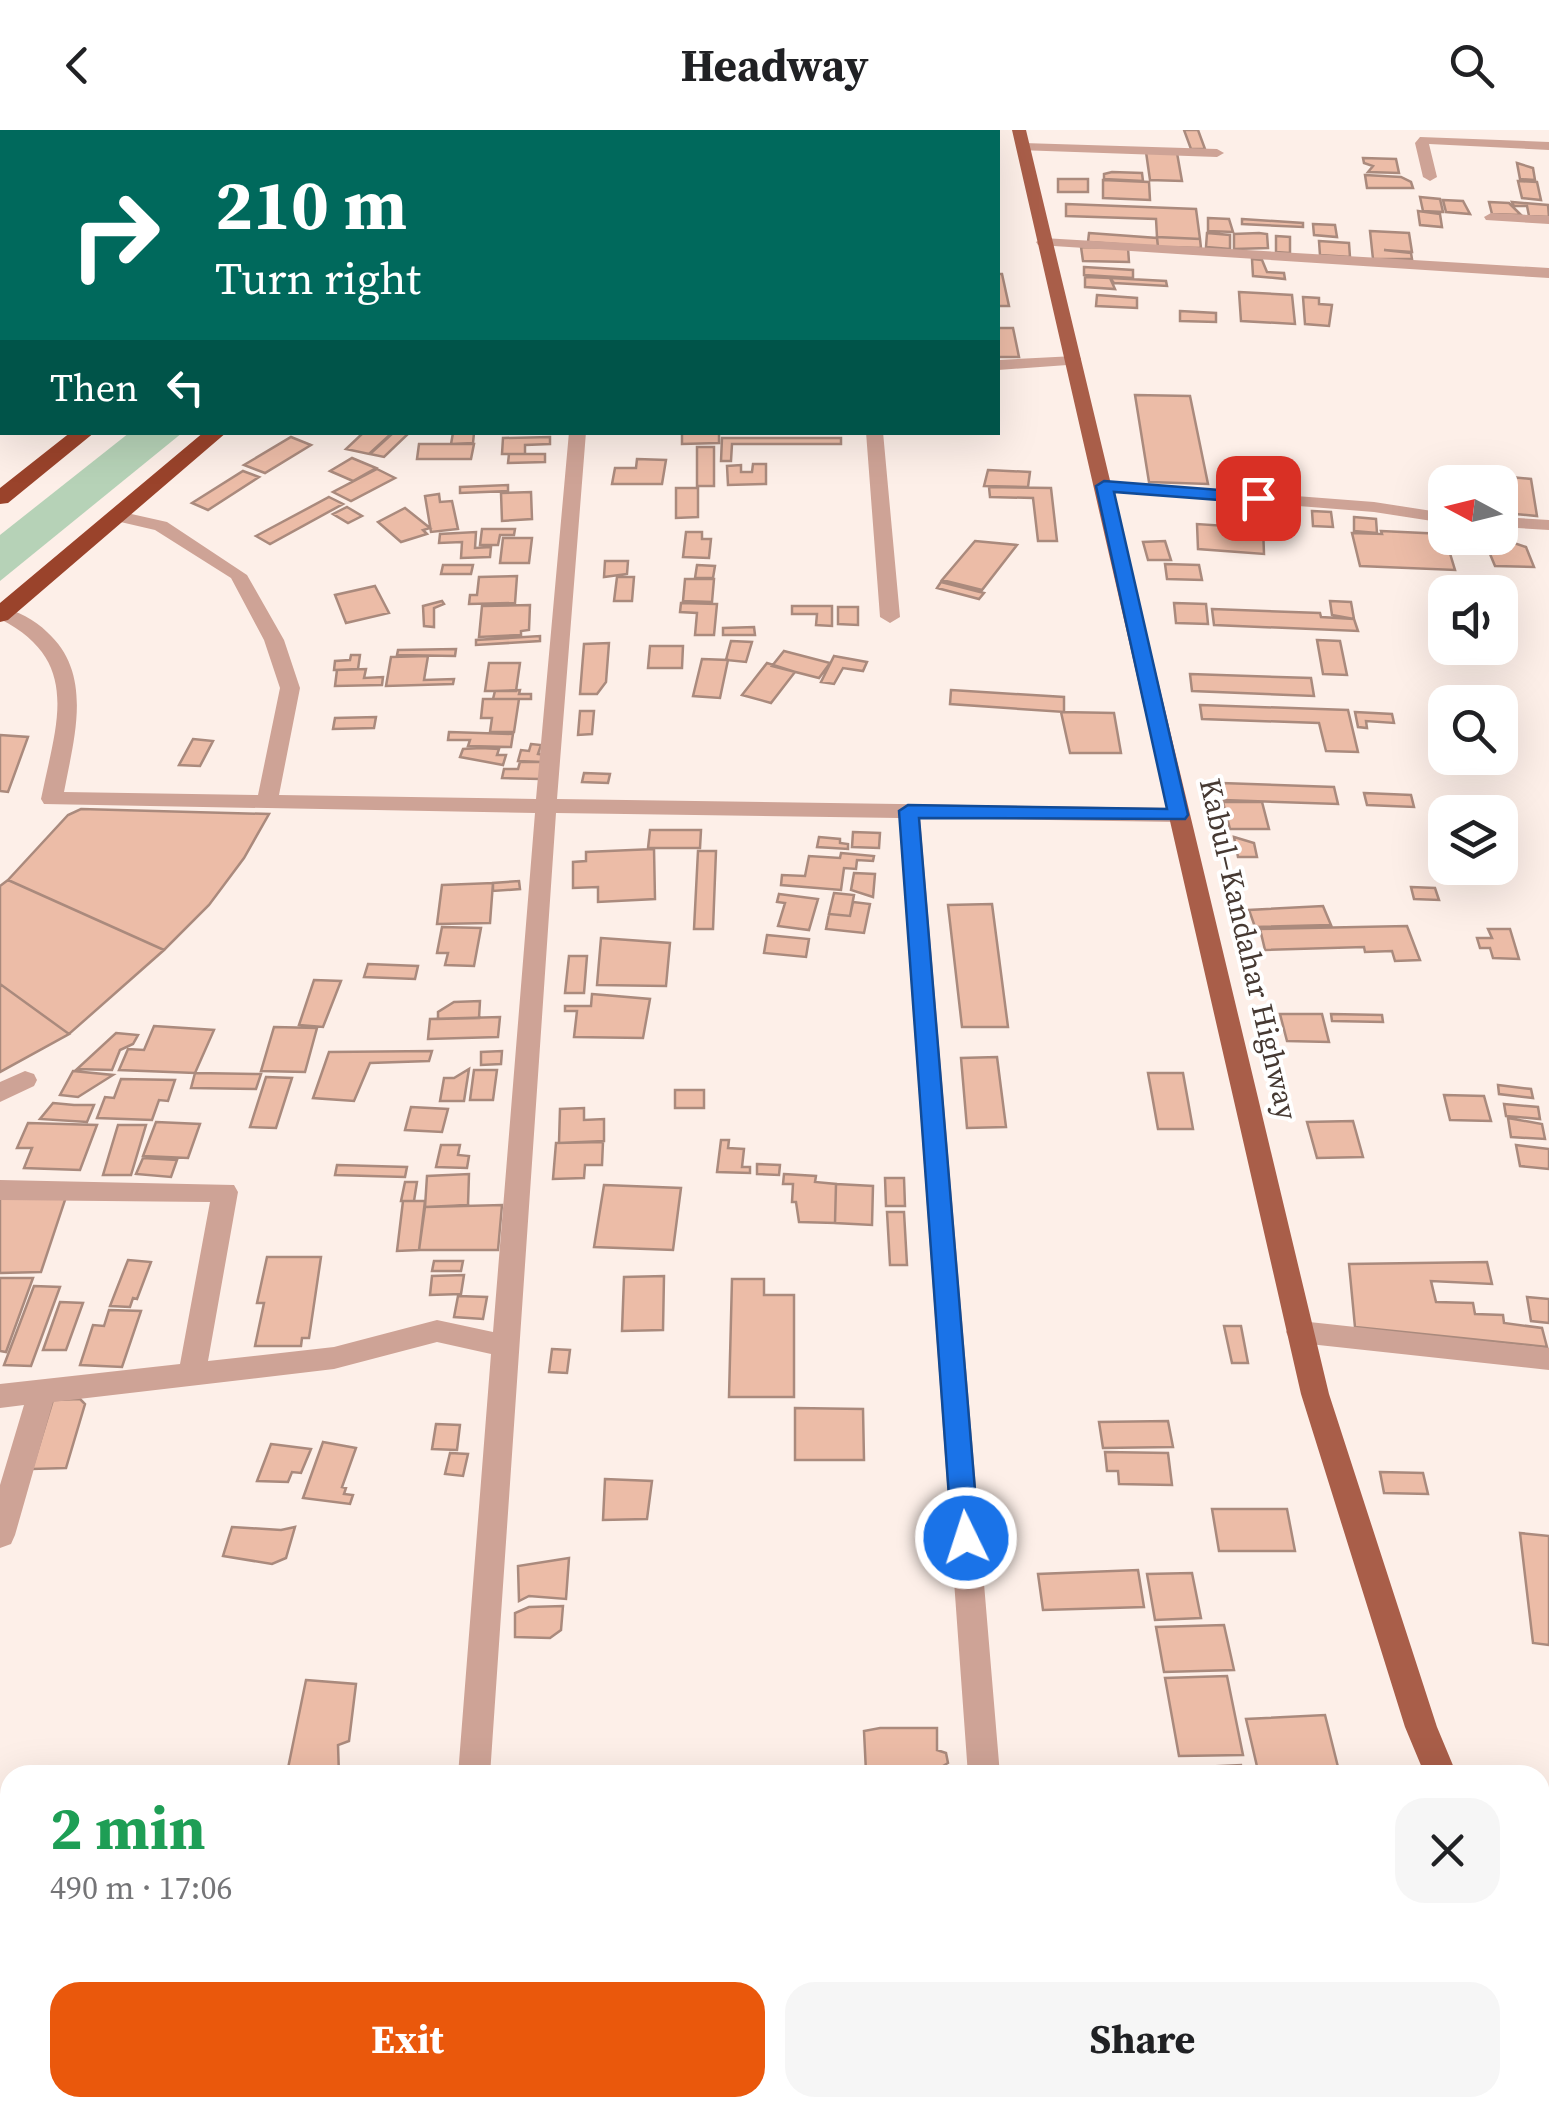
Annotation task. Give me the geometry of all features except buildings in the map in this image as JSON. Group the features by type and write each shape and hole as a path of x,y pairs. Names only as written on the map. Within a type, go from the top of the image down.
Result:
{"highway":[{"path":"0,498 81,435"},
{"path":"1,614 213,435"}],"main road":[{"name":"Kabul–Kandahar Highway","path":"1021,138 1315,1394 1421,1727 1437,1765"}],"street":[{"path":"1021,138 1217,153"},
{"path":"1430,177 1422,143 1425,140 1549,146"},
{"path":"1491,217 1549,220"},
{"path":"1043,242 1549,273"},
{"path":"1000,365 1075,361"},
{"path":"475,1765 546,806 578,435"},
{"path":"874,435 890,616"},
{"path":"1104,486 1374,506 1428,515"},
{"path":"118,516 161,526 238,575 274,640 290,688 267,802"},
{"path":"1518,523 1549,524"},
{"path":"1,614 46,634 59,652 67,702 66,730 52,799 1178,815"},
{"path":"908,811 983,1765"},
{"path":"0,1093 26,1080"},
{"path":"0,1190 225,1192 192,1374"},
{"path":"0,1396 334,1358 436,1331 508,1346"},
{"path":"1300,1332 1549,1359"},
{"path":"0,1535 41,1394"}],"green space":[{"path":"126,435 180,435 0,581 0,535"}],"route":[{"path":"966,1538 908,811 1178,815 1104,486 1258,498"}]}
